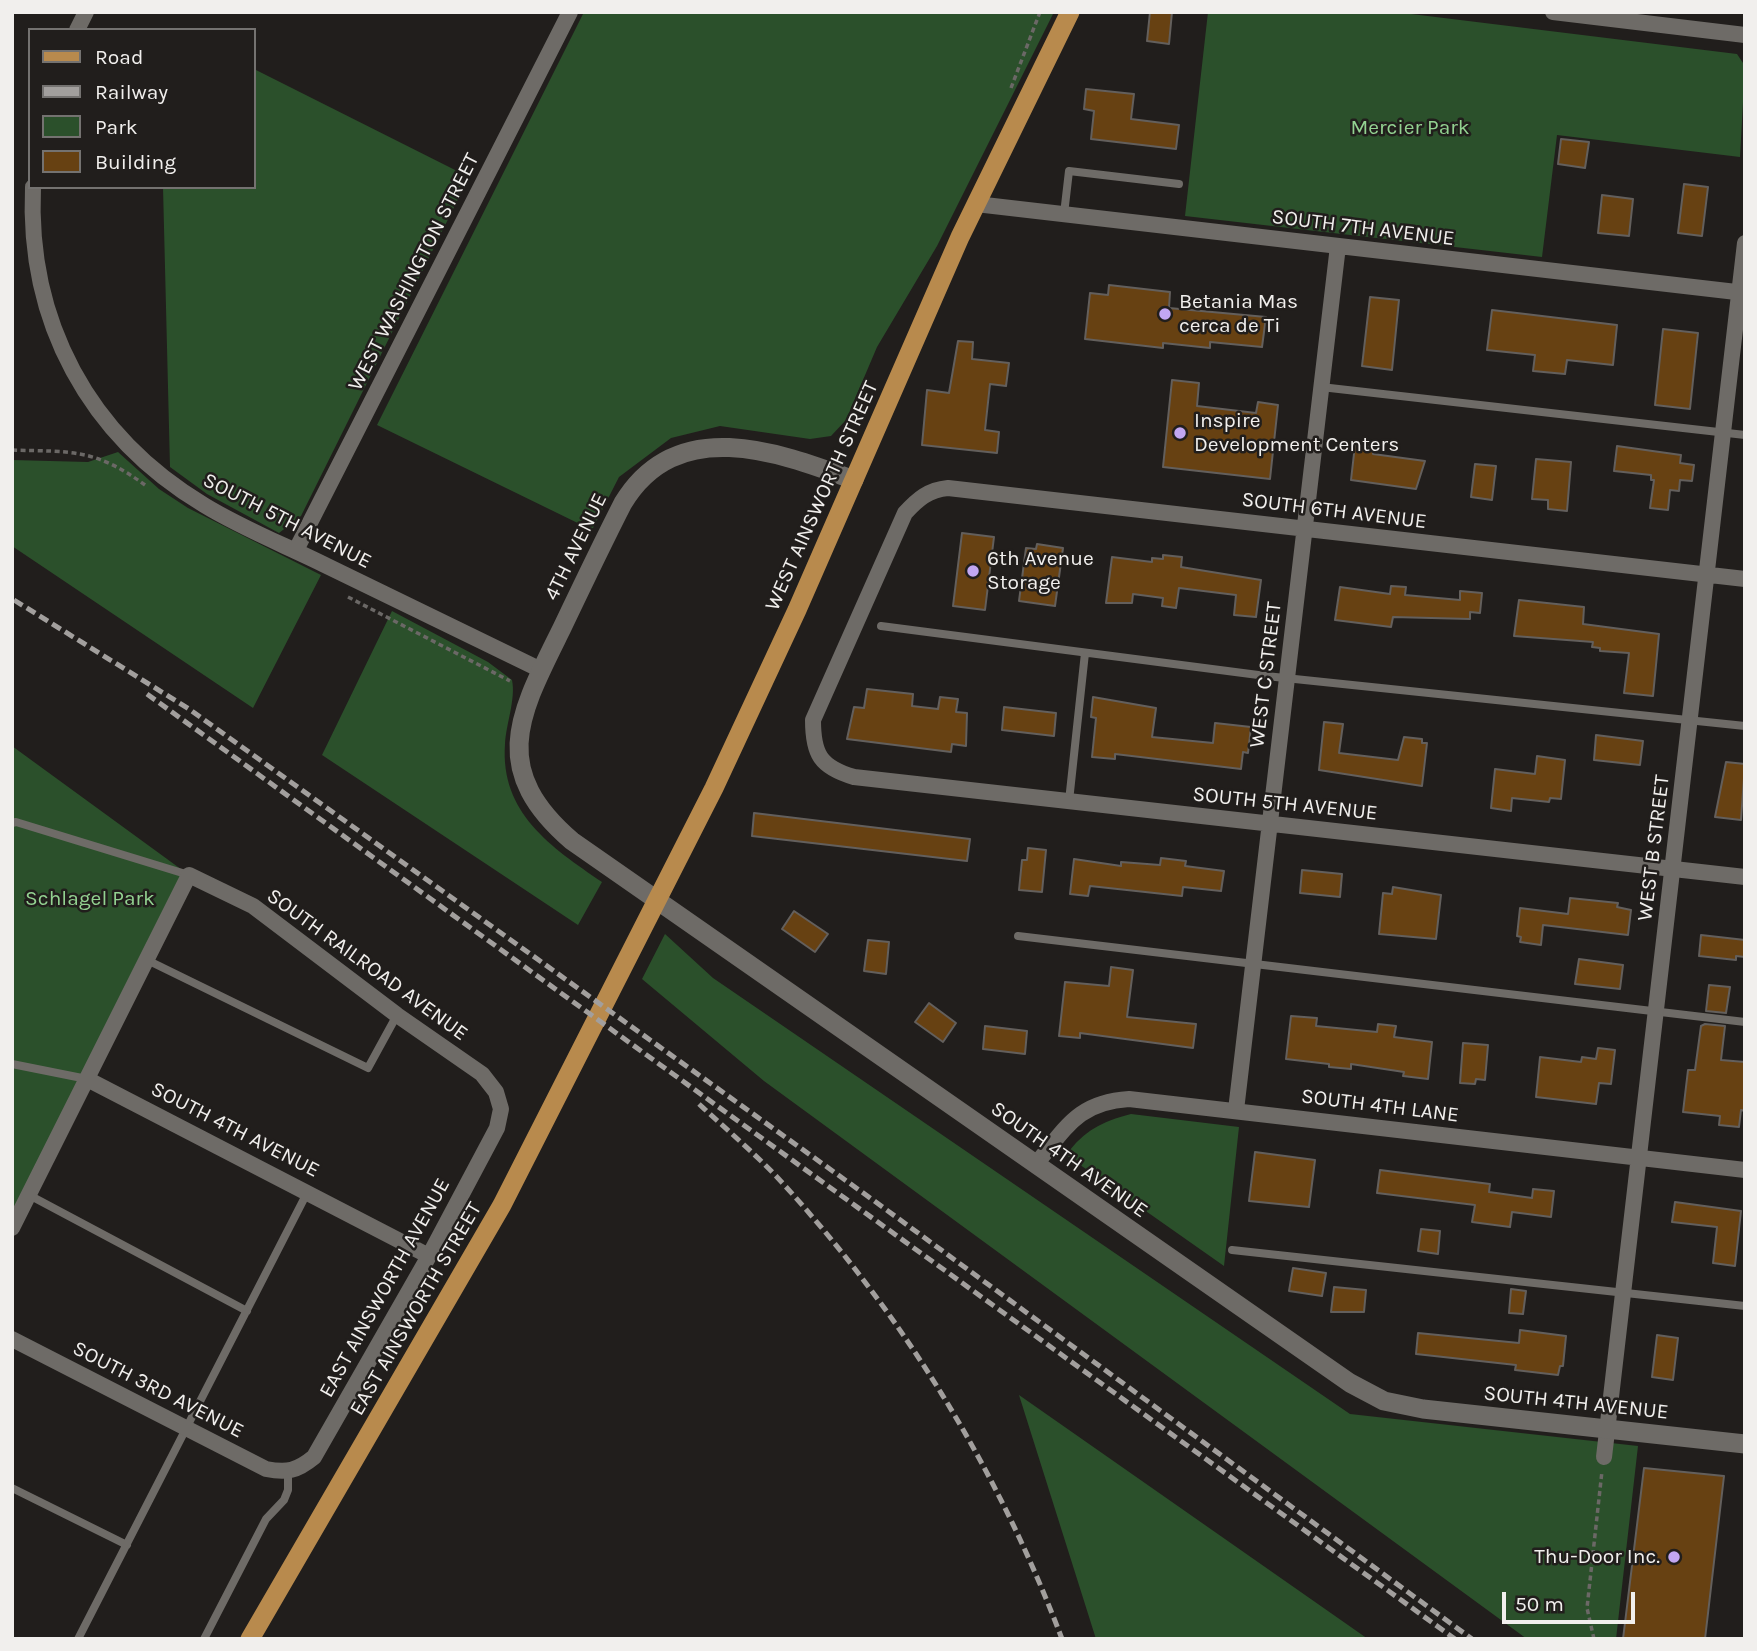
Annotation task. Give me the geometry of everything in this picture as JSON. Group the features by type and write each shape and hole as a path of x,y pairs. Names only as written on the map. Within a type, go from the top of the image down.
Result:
{"main road":[{"name":"WEST AINSWORTH STREET","path":"608,995 748,718 976,204 1070,12"},
{"name":"EAST AINSWORTH STREET","path":"250,1639 450,1298 608,995"}],"street":[{"path":"78,28 86,12"},
{"name":"WEST WASHINGTON STREET","path":"296,550 570,12"},
{"path":"1553,12 1745,35"},
{"name":"SOUTH 5TH AVENUE","path":"33,189 36,262 49,317 72,371 107,425 152,469 205,506 541,670"},
{"name":"SOUTH 7TH AVENUE","path":"976,204 1742,293"},
{"name":"WEST B STREET","path":"1604,1457 1706,575 1742,293 1745,243"},
{"name":"WEST C STREET","path":"1236,1110 1338,246"},
{"name":"4TH AVENUE","path":"531,691 623,503 635,486 654,470 703,448 740,446 854,480"},
{"name":"SOUTH 6TH AVENUE","path":"824,764 813,742 813,720 905,513 920,497 936,489 948,488 1745,579"},
{"name":"SOUTH 4TH AVENUE","path":"531,691 519,731 519,754 533,799 556,828 1350,1383 1384,1401 1423,1409 1745,1444"},
{"name":"SOUTH 5TH AVENUE","path":"824,764 854,777 1745,877"},
{"path":"12,1228 189,875"},
{"name":"SOUTH RAILROAD AVENUE","path":"189,875 253,906 397,1015 482,1074 496,1093 500,1109"},
{"name":"SOUTH 4TH AVENUE","path":"87,1079 429,1256"},
{"name":"SOUTH 4TH LANE","path":"1036,1164 1073,1118 1100,1103 1129,1099 1745,1170"},
{"name":"EAST AINSWORTH AVENUE","path":"288,1473 314,1457 429,1256 497,1128 500,1109"},
{"name":"SOUTH 3RD AVENUE","path":"12,1339 266,1469 288,1473"}],"lane":[{"path":"1064,214 1069,171 1179,184"},
{"path":"1321,387 1745,435"},
{"path":"881,626 1287,678 1745,726"},
{"path":"1069,801 1085,653"},
{"path":"12,823 189,875"},
{"path":"1018,936 1745,1022"},
{"path":"147,960 369,1068 397,1015"},
{"name":"SOUTH 4TH AVENUE","path":"12,1064 87,1079"},
{"path":"79,1639 307,1193"},
{"path":"29,1195 247,1311"},
{"path":"1232,1251 1745,1306"},
{"path":"204,1639 265,1519 284,1500 288,1490 288,1473"},
{"path":"12,1488 127,1545"}],"path":[{"path":"1010,89 1040,12"},
{"path":"1594,1639 1587,1608 1604,1457"}],"green space":[{"path":"584,12 1054,12 937,246 877,347 846,420 831,436 810,439 720,426 671,438 619,477 592,530 377,425"},
{"name":"Mercier Park","path":"1208,12 1395,12 1737,54 1745,66 1740,157 1557,135 1542,257 1185,216"},
{"path":"256,70 469,177 301,516 279,533 207,494 170,467 163,189 256,189"},
{"path":"118,452 159,489 188,508 321,575 253,708 12,546 12,460 88,462"},
{"path":"392,611 488,662 512,680 513,695 505,744 506,768 511,790 532,826 602,882 578,925 322,755"},
{"name":"Schlagel Park","path":"12,746 189,875 12,1228"},
{"path":"665,934 713,978 1350,1414 1638,1446 1616,1639 1527,1639 764,1081 642,979"},
{"path":"1131,1114 1239,1127 1224,1266 1066,1155 1094,1128"},
{"path":"1019,1395 1368,1639 1096,1639"}],"building":[{"path":"1150,12 1172,12 1169,44 1147,41"},
{"path":"1086,89 1134,94 1131,119 1179,125 1176,149 1091,139 1094,111 1084,109"},
{"path":"1561,139 1589,142 1585,168 1558,164"},
{"path":"1684,184 1708,187 1702,236 1678,233"},
{"path":"1602,195 1633,199 1629,236 1598,233"},
{"name":"Betania Mas cerca de Ti","path":"1109,285 1170,292 1169,308 1266,317 1262,347 1210,342 1210,348 1163,343 1163,348 1085,339 1090,293 1108,295"},
{"path":"1370,297 1399,300 1392,370 1362,366"},
{"path":"1492,310 1617,325 1613,365 1567,360 1565,374 1533,371 1535,355 1487,350"},
{"path":"1663,329 1698,333 1690,409 1655,405"},
{"path":"958,341 973,342 972,359 1009,363 1006,386 990,384 985,430 999,432 997,453 922,445 927,390 949,393"},
{"path":"1172,380 1199,383 1197,406 1256,413 1258,402 1278,405 1270,479 1163,467"},
{"path":"1355,445 1374,447 1373,454 1425,461 1416,489 1351,480"},
{"path":"1617,446 1681,455 1680,463 1694,465 1692,481 1680,480 1679,491 1670,490 1668,510 1650,508 1654,480 1651,480 1651,475 1614,471"},
{"path":"1536,459 1571,462 1567,511 1548,509 1548,500 1532,499"},
{"path":"1475,464 1496,466 1492,500 1471,497"},
{"path":"962,533 994,537 985,610 953,606"},
{"path":"1037,544 1063,548 1055,606 1019,601 1026,548 1036,549"},
{"path":"1163,555 1182,557 1181,567 1261,580 1256,617 1234,615 1236,595 1179,588 1176,608 1162,606 1163,598 1133,594 1132,603 1106,603 1112,557 1152,562 1152,558 1163,559"},
{"path":"1391,586 1406,587 1405,595 1460,600 1460,591 1482,593 1480,613 1470,612 1470,619 1393,617 1391,627 1335,620 1340,587 1390,594"},
{"path":"1519,600 1584,607 1583,624 1659,634 1653,696 1624,693 1629,653 1600,651 1600,648 1592,647 1593,642 1514,636"},
{"path":"867,689 913,694 912,706 938,709 940,697 958,699 956,712 967,713 966,746 952,744 951,752 847,739 854,707 864,708"},
{"path":"1093,697 1156,708 1152,737 1213,743 1215,723 1251,727 1248,753 1243,752 1241,769 1115,754 1115,759 1092,757 1096,718 1091,717"},
{"path":"1004,707 1056,713 1054,736 1002,730"},
{"path":"1324,722 1343,724 1339,753 1398,760 1404,737 1422,739 1422,743 1427,743 1422,786 1319,770"},
{"path":"1596,735 1643,741 1640,765 1594,760"},
{"path":"1537,756 1565,760 1561,799 1550,798 1549,802 1512,798 1511,811 1491,808 1495,769 1535,774"},
{"path":"1726,762 1745,764 1741,820 1715,817"},
{"path":"754,813 970,839 967,861 752,836"},
{"path":"1028,848 1046,850 1042,892 1019,890 1022,860 1027,860"},
{"path":"1161,858 1186,861 1185,866 1224,871 1221,891 1183,887 1182,896 1090,886 1088,896 1070,894 1074,859 1121,866 1121,862 1160,865"},
{"path":"1302,870 1342,874 1340,897 1300,893"},
{"path":"1393,887 1441,895 1436,939 1379,934 1383,893 1392,894"},
{"path":"1570,898 1618,903 1617,907 1631,910 1628,935 1543,925 1541,945 1520,942 1521,937 1517,936 1520,908 1568,914"},
{"path":"794,911 828,934 815,952 782,929"},
{"path":"1701,935 1745,940 1745,957 1736,956 1736,960 1699,956"},
{"path":"868,940 889,942 886,974 864,971"},
{"path":"1579,959 1623,965 1620,989 1575,984"},
{"path":"1111,967 1133,970 1127,1017 1196,1024 1193,1048 1080,1033 1080,1038 1059,1036 1065,982 1109,986"},
{"path":"1709,985 1730,987 1726,1013 1706,1011"},
{"path":"929,1003 956,1023 943,1042 915,1022"},
{"path":"1291,1016 1317,1018 1316,1026 1377,1032 1378,1024 1396,1026 1394,1037 1432,1042 1428,1079 1403,1076 1404,1072 1351,1064 1351,1069 1286,1059"},
{"path":"985,1026 1027,1031 1025,1054 983,1049"},
{"path":"1701,1026 1725,1026 1721,1060 1745,1062 1745,1111 1741,1110 1739,1127 1719,1125 1720,1116 1683,1112 1688,1070 1695,1070"},
{"path":"1463,1043 1488,1045 1485,1080 1476,1079 1475,1084 1460,1083"},
{"path":"1598,1048 1615,1050 1611,1084 1599,1083 1596,1104 1536,1097 1540,1057 1581,1062 1582,1057 1596,1059"},
{"path":"1255,1152 1315,1160 1309,1207 1249,1201"},
{"path":"1380,1170 1490,1184 1489,1192 1532,1198 1533,1189 1554,1191 1551,1217 1512,1212 1510,1227 1472,1222 1475,1205 1377,1193"},
{"path":"1675,1202 1741,1211 1735,1266 1713,1263 1717,1227 1672,1222"},
{"path":"1421,1229 1440,1231 1438,1254 1418,1251"},
{"path":"1293,1268 1326,1273 1322,1296 1289,1291"},
{"path":"1334,1287 1366,1290 1364,1312 1331,1312"},
{"path":"1511,1289 1526,1291 1523,1314 1509,1313"},
{"path":"1520,1330 1566,1336 1563,1366 1560,1366 1558,1375 1515,1370 1516,1365 1416,1354 1418,1333 1519,1343"},
{"path":"1657,1335 1678,1338 1673,1380 1652,1377"},
{"name":"Thu-Door Inc.","path":"1644,1468 1724,1476 1705,1639 1623,1639"}],"railway":[{"path":"14,600 189,709 873,1200 1472,1639"},
{"path":"147,694 1455,1639"},
{"path":"699,1104 776,1176 822,1228 904,1336 976,1453 1036,1575 1062,1639"}],"place":[{"name":"Betania Mas cerca de Ti","path":"1165,314"},
{"name":"Inspire Development Centers","path":"1180,433"},
{"name":"6th Avenue Storage","path":"973,571"},
{"name":"Thu-Door Inc.","path":"1674,1557"}]}
